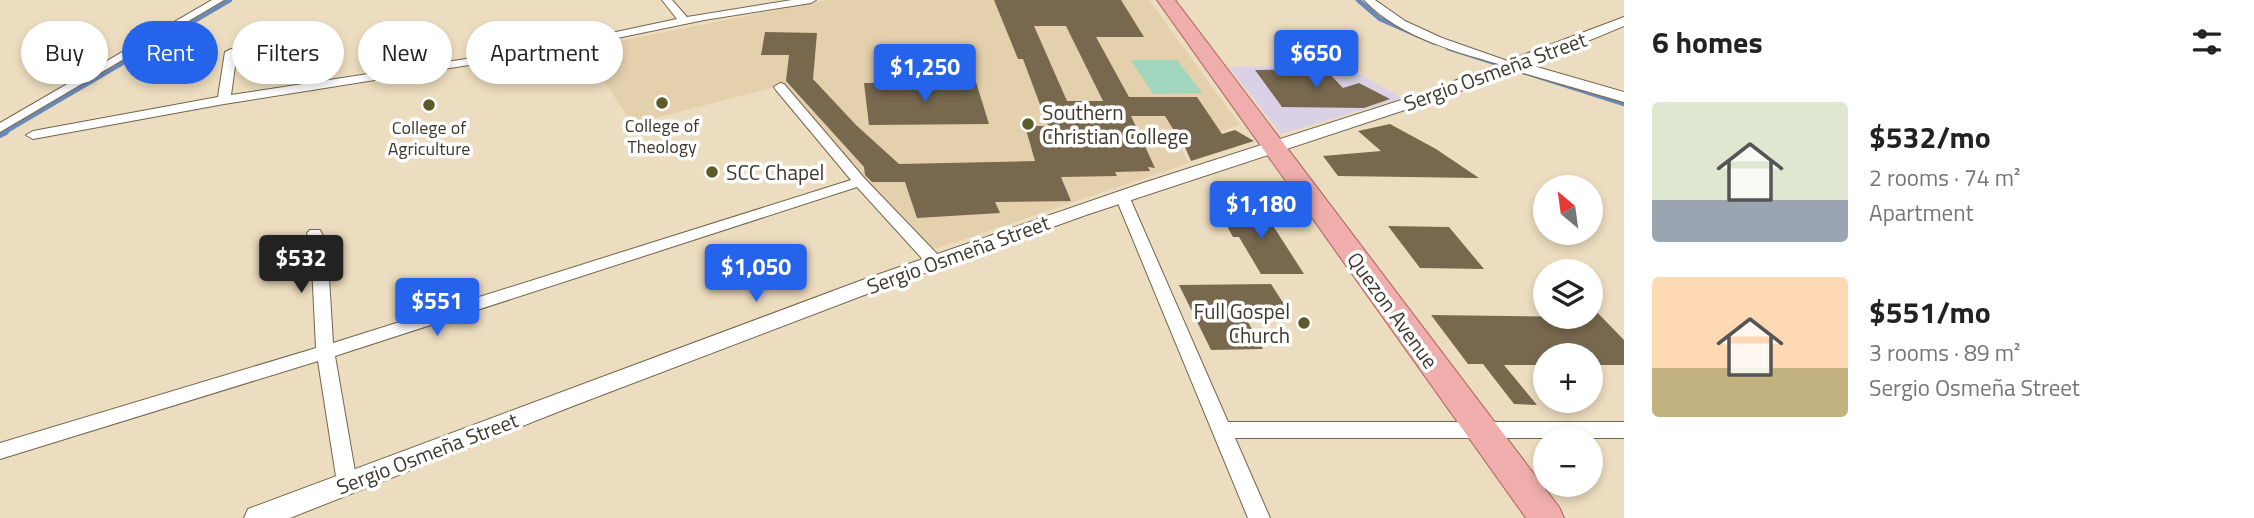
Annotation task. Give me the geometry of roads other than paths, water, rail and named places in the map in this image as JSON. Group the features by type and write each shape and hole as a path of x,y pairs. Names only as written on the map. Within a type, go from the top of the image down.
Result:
{"main road":[{"name":"Quezon Avenue","path":"1166,0 1546,518"}],"street":[{"path":"0,128 219,0"},
{"path":"667,0 684,21"},
{"path":"33,135 224,100 550,49 684,21 811,0"},
{"path":"1369,0 1394,19 1415,29 1513,65 1624,97"},
{"name":"Sergio Osmeña Street","path":"258,518 934,261 1274,145 1381,113 1624,21"},
{"path":"224,100 231,52"},
{"path":"780,87 860,182 934,261"},
{"path":"0,451 464,310 860,182"},
{"path":"1122,196 1259,518"},
{"path":"316,233 325,352 347,483"},
{"path":"1222,430 1624,430"}],"waterway":[{"path":"3,133 230,0"},
{"path":"1358,0 1380,19 1435,43"},
{"path":"1448,48 1624,104"},
{"path":"0,135 6,132"}],"place":[{"name":"College of Theology","path":"662,103"},
{"name":"College of Agriculture","path":"429,105"},
{"name":"Southern Christian College","path":"1028,124"},
{"name":"SCC Chapel","path":"712,172"},
{"name":"Full Gospel Church","path":"1304,323"}]}
